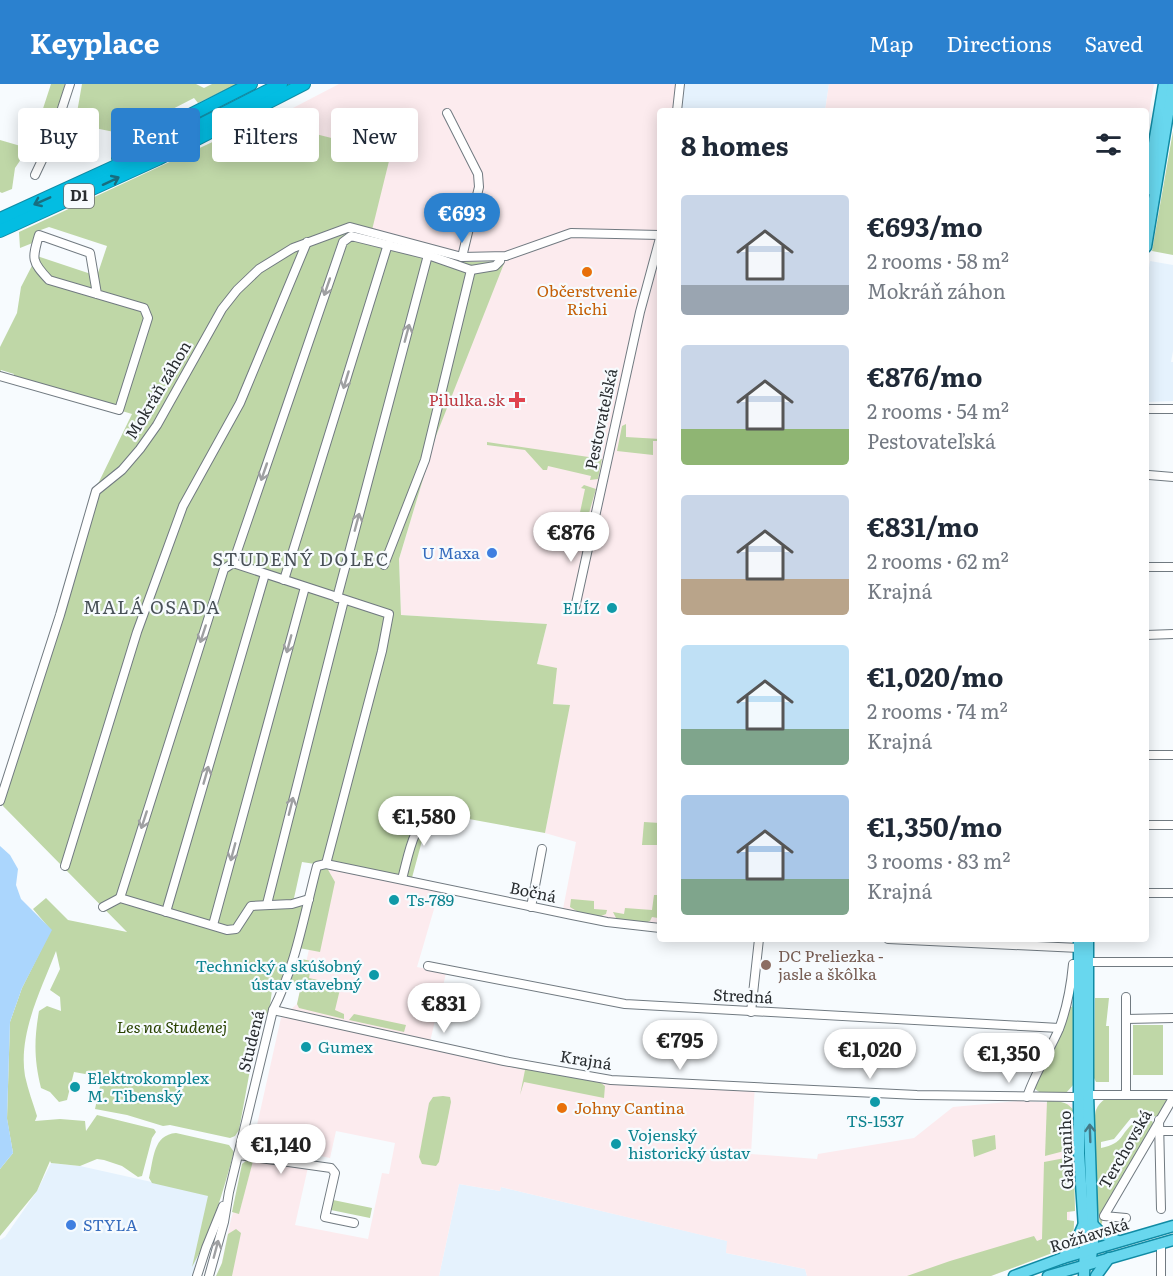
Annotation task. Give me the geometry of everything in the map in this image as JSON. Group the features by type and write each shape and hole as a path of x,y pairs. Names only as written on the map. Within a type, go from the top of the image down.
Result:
{"highway":[{"path":"80,184 102,167 192,114 251,84"},
{"name":"D1","path":"0,219 189,132 281,84"},
{"name":"D1","path":"0,231 158,159 304,84"}],"main road":[{"path":"1149,173 1164,84"},
{"path":"1149,229 1173,84"},
{"name":"Galvaniho","path":"1088,942 1084,1096 1079,1152 1088,1223 1089,1250 1086,1268 1090,1276"},
{"name":"Galvaniho","path":"1079,944 1084,1096"},
{"path":"1063,1258 1088,1223 1102,1234 1118,1241"},
{"name":"Rožňavská","path":"1014,1276 1063,1258 1173,1226"},
{"name":"Rožňavská","path":"1058,1275 1173,1240"},
{"path":"1096,1276 1109,1258"}],"street":[{"path":"35,175 52,140 70,84"},
{"path":"677,108 680,84"},
{"path":"447,113 478,174 479,187 462,257"},
{"name":"Mokráň záhon","path":"0,801 60,615 96,491 122,470 157,425 219,315 237,290 259,269 293,248 350,227 462,257 506,256 571,233 657,236"},
{"path":"0,376 119,410 148,318 144,308 49,280 38,268 33,256 39,235 90,253 97,294"},
{"path":"103,908 120,898 224,570 233,562 343,242 351,236 388,244 471,270 495,266 500,261"},
{"path":"65,867 137,632 183,506 240,403 307,242"},
{"path":"284,580 388,244"},
{"name":"Pestovateľská","path":"574,608 640,312 657,247"},
{"path":"267,904 340,599 428,255"},
{"path":"384,565 424,460 471,270"},
{"path":"1149,409 1173,409"},
{"path":"1149,475 1173,477"},
{"path":"233,562 340,599"},
{"path":"1149,567 1173,567"},
{"path":"166,912 265,574"},
{"path":"213,925 305,587"},
{"name":"Studená","path":"209,1276 224,1222 229,1192 273,1010 293,961 381,651 389,614 340,599"},
{"path":"1149,635 1173,634"},
{"path":"1149,755 1173,755"},
{"path":"402,879 419,824 436,810 449,813"},
{"path":"1149,825 1173,825"},
{"path":"531,907 542,849"},
{"name":"Bočná","path":"321,865 402,879 607,922 657,928"},
{"path":"1149,893 1173,893"},
{"path":"120,898 226,930 236,929 251,906 292,904 309,899"},
{"path":"751,1012 759,942"},
{"path":"1003,942 1079,944 1088,962 1173,962"},
{"path":"1027,1097 1059,1028 1071,987 1073,964"},
{"name":"Stredná","path":"428,966 625,1004 1059,1028"},
{"path":"1126,997 1126,1095"},
{"name":"Krajná","path":"273,1010 504,1061 611,1080 917,1095 1173,1096"},
{"path":"1126,1019 1173,1018"},
{"name":"Terchovská","path":"1126,1218 1104,1216 1173,1096"},
{"path":"1159,1119 1161,1209"},
{"path":"1161,1131 1173,1131"},
{"path":"238,1155 331,1168 335,1173 325,1217 354,1223"},
{"name":"Studená","path":"197,1276 229,1192"},
{"path":"1161,1243 1161,1276"}],"shaded area":[{"path":"339,84 680,84 677,108 657,108 657,928 562,914 576,842 545,833 569,705 553,704 537,664 547,624 401,615 399,559 436,436 503,261 469,262 370,234 305,162 319,162 319,108 293,108"},
{"path":"680,84 829,84 825,108 677,108"},
{"path":"829,84 1154,84 1149,113 1149,108 825,108"},
{"path":"1150,261 1173,265 1171,362 1173,362 1173,401 1149,402"},
{"path":"327,867 439,892 417,967 446,973 430,1042 615,1079 755,1084 751,1154 817,1159 818,1154 914,1138 953,1107 1019,1101 1075,1104 1069,1232 1050,1253 991,1276 807,1276 805,1269 726,1253 727,1241 501,1187 500,1191 459,1184 439,1276 219,1276 231,1219 251,1152 281,1018 297,1004","holes":["336,1131 395,1143 389,1174 382,1173 368,1239 295,1225 311,1154 330,1158"]},
{"path":"51,1163 80,1166 219,1197 192,1276 0,1276 0,1240 5,1237 37,1191"},
{"path":"459,1184 500,1191 501,1187 728,1241 726,1253 805,1269 807,1276 439,1276"}],"green space":[{"path":"51,84 65,84 58,108 43,108"},
{"path":"82,84 196,84 204,88 212,84 237,84 198,103 194,98 175,108 111,108 111,131 99,129 99,108 78,108"},
{"path":"1173,131 1173,255 1152,251"},
{"name":"Les na Studenej","path":"319,135 331,138 331,162 389,162 371,234 469,262 505,261 436,436 399,559 401,615 547,624 537,664 557,668 553,704 570,705 545,833 436,813 426,826 410,885 327,868 335,882 320,952 299,948 315,864 302,862 292,907 305,905 283,981 273,982 269,1014 264,1013 239,1130 235,1136 230,1138 170,1125 163,1126 127,1115 95,1109 102,1077 74,1072 67,1100 59,1102 50,1092 41,1088 36,1050 39,1011 47,1006 61,1011 60,997 50,990 60,969 56,951 32,1012 25,1044 25,1076 37,1116 35,1121 60,1119 85,1121 86,1131 97,1115 154,1129 156,1132 152,1138 142,1176 138,1177 122,1166 104,1160 97,1159 80,1166 51,1163 50,1161 37,1191 0,1236 0,1169 13,1153 7,1119 10,1022 22,988 51,930 33,909 46,898 68,920 127,932 3,806 1,790 95,490 132,414 13,378 14,374 1,370 0,374 0,347 17,313 21,287 37,256 97,276 107,246 49,227 38,231 35,242 20,248 19,232 170,162 200,162 200,148 212,142 212,162 319,162"},
{"path":"0,140 18,145 19,162 15,168 12,189 2,193 0,192"},
{"path":"626,424 626,437 657,439 657,441 653,441 653,455 617,451 622,426"},
{"path":"487,442 602,459 598,479 590,480 591,476 548,466 547,470 543,470 525,450 487,445"},
{"path":"584,485 596,489 587,520 574,516 579,517 585,489 581,488"},
{"path":"644,822 657,823 657,845 642,845"},
{"path":"654,895 657,895 657,918 652,917 645,923 617,920 613,912 624,914 625,908 652,910"},
{"path":"571,899 594,901 594,909 607,910 606,914 592,916 583,914 570,907"},
{"path":"297,958 316,962 315,967 311,967 309,978 341,985 335,1010 344,1014 344,1019 299,1008 297,1004 301,986 291,982"},
{"path":"1095,998 1109,998 1106,1026 1109,1026 1109,1082 1096,1082 1094,1078"},
{"path":"1073,1003 1074,1084 1066,1093 1042,1094 1034,1086 1068,1006 1072,1007"},
{"path":"354,1014 406,1025 404,1032 349,1020"},
{"path":"1133,1025 1163,1025 1163,1075 1133,1075"},
{"path":"507,1064 601,1083 605,1086 604,1098 524,1082 520,1095 525,1070 507,1066"},
{"path":"433,1097 450,1097 451,1102 439,1162 436,1166 422,1164 419,1157 429,1103"},
{"path":"1105,1099 1167,1099 1158,1116 1131,1118 1114,1139 1101,1142 1101,1148 1114,1144 1135,1122 1152,1121 1153,1123 1110,1199 1101,1227 1097,1189 1095,1117 1096,1110"},
{"path":"1047,1101 1063,1102 1072,1108 1074,1143 1068,1150 1045,1156"},
{"path":"176,1133 229,1145 234,1152 211,1226 192,1267 208,1196 152,1183 149,1178 159,1143 168,1135"},
{"path":"995,1135 996,1149 974,1157 972,1140"},
{"path":"1071,1159 1074,1163 1075,1211 1067,1212 1067,1220 1074,1221 1074,1229 1071,1240 1063,1249 991,1276 907,1276 1034,1236 1037,1241 1042,1239 1044,1162"},
{"path":"246,1161 253,1161 239,1214 232,1212 242,1164"},
{"path":"333,1200 372,1208 370,1218 331,1210"},
{"path":"236,1229 241,1233 232,1276 216,1276 222,1263 228,1234"}],"water":[{"path":"0,846 10,855 18,869 16,885 21,899 52,930 22,988 10,1022 7,1118 13,1153 0,1169"}],"place":[{"name":"Občerstvenie Richi","path":"587,272"},
{"name":"Pilulka.sk","path":"517,400"},
{"name":"U Maxa","path":"492,553"},
{"name":"ELÍZ","path":"612,608"},
{"name":"Ts-789","path":"394,900"},
{"name":"DC Preliezka - jasle a škôlka","path":"766,965"},
{"name":"Technický a skúšobný ústav stavebný","path":"374,975"},
{"name":"Gumex","path":"306,1047"},
{"name":"Elektrokomplex M. Tibenský","path":"75,1087"},
{"name":"TS-1537","path":"875,1102"},
{"name":"Johny Cantina","path":"562,1108"},
{"name":"Vojenský historický ústav","path":"616,1144"},
{"name":"STYLA","path":"71,1225"}],"district":[{"name":"STUDENÝ DOLEC","path":"301,560"},
{"name":"MALÁ OSADA","path":"152,608"}]}
